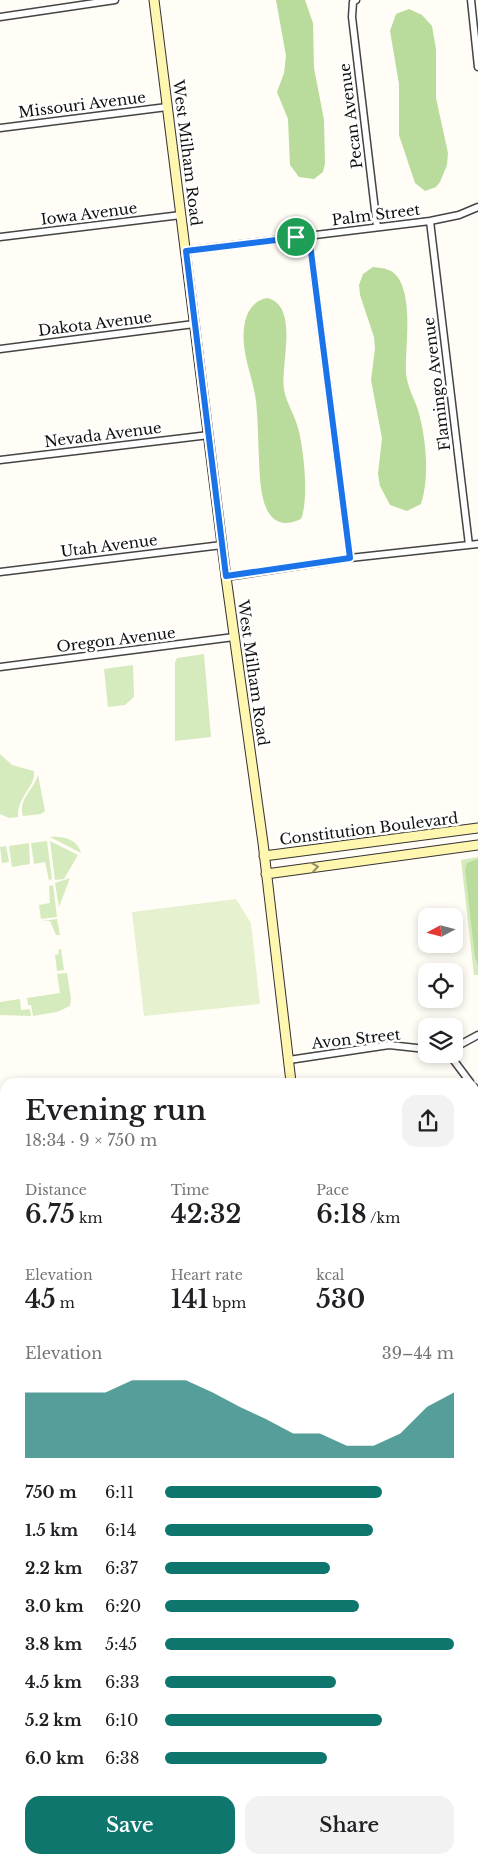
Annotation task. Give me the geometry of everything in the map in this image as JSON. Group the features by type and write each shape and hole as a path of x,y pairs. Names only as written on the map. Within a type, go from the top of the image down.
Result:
{"street":[{"path":"0,17 116,0"},
{"name":"West Milham Road","path":"154,0 222,545 264,856 290,1078"},
{"path":"471,0 478,67"},
{"name":"Pecan Avenue","path":"355,1 352,17 377,227"},
{"name":"Missouri Avenue","path":"0,128 168,107"},
{"name":"Palm Street","path":"186,251 430,221 459,215 478,207"},
{"name":"Iowa Avenue","path":"0,237 181,215"},
{"name":"Flamingo Avenue","path":"430,221 469,545"},
{"path":"309,236 350,558"},
{"name":"Dakota Avenue","path":"0,349 194,324"},
{"name":"Nevada Avenue","path":"0,460 209,435"},
{"path":"226,576 350,558 478,544"},
{"name":"Utah Avenue","path":"0,572 222,545"},
{"name":"Oregon Avenue","path":"0,666 234,637"},
{"name":"Constitution Boulevard","path":"264,856 478,828"},
{"name":"Constitution Boulevard","path":"266,874 478,845"},
{"path":"463,1043 478,1035"},
{"name":"Avon Street","path":"288,1060 389,1045 418,1048"},
{"path":"456,1063 467,1078"}],"green space":[{"path":"276,0 305,0 313,23 314,68 324,120 325,164 323,172 314,179 299,177 290,165 288,119 277,92 284,73 286,56"},
{"path":"409,9 422,15 432,26 436,49 436,98 448,153 447,165 440,182 436,187 425,191 415,183 399,135 399,84 390,31 396,14"},
{"path":"373,267 388,270 397,276 406,300 406,373 421,421 426,457 424,493 421,504 407,511 390,505 380,486 378,474 382,438 371,380 375,349 374,337 360,295 359,285 363,274"},
{"path":"267,298 277,303 283,312 286,324 284,389 298,428 304,461 305,500 301,519 287,523 277,521 270,515 262,494 255,392 244,347 244,329 248,313 253,305"},
{"path":"204,654 211,737 175,741 175,662 177,658"},
{"path":"133,665 134,697 125,705 108,707 104,669"},
{"path":"0,754 12,765 34,771 32,782 21,802 18,817 9,818 0,814"},
{"path":"38,775 45,811 41,814 23,816 22,805"},
{"path":"50,837 69,839 77,844 81,853"},
{"path":"47,841 52,879 49,880 45,862 34,864 31,843"},
{"path":"50,841 78,855 64,879 55,880"},
{"path":"29,843 30,864 12,867 9,846"},
{"path":"6,846 9,862 2,863 0,847"},
{"path":"478,857 478,975 474,975 461,860"},
{"path":"478,859 478,965 475,957 465,870 467,863"},
{"path":"70,878 59,907 55,883"},
{"path":"53,885 57,917 41,919 39,905 50,903 49,886"},
{"path":"236,899 251,923 260,1004 144,1016 132,912"},
{"path":"57,919 60,935 56,935 50,921 42,921"},
{"path":"61,949 64,970 57,971 55,955 59,954 58,950"},
{"path":"67,973 71,999 70,1006 57,1012 33,1016 31,1005 28,1005 27,998 60,993 57,974"},
{"path":"20,999 21,1010 30,1009 31,1016 0,1015 0,1002"}],"route":[{"path":"309,236 350,558 226,576 186,251 296,237 309,236"}]}
